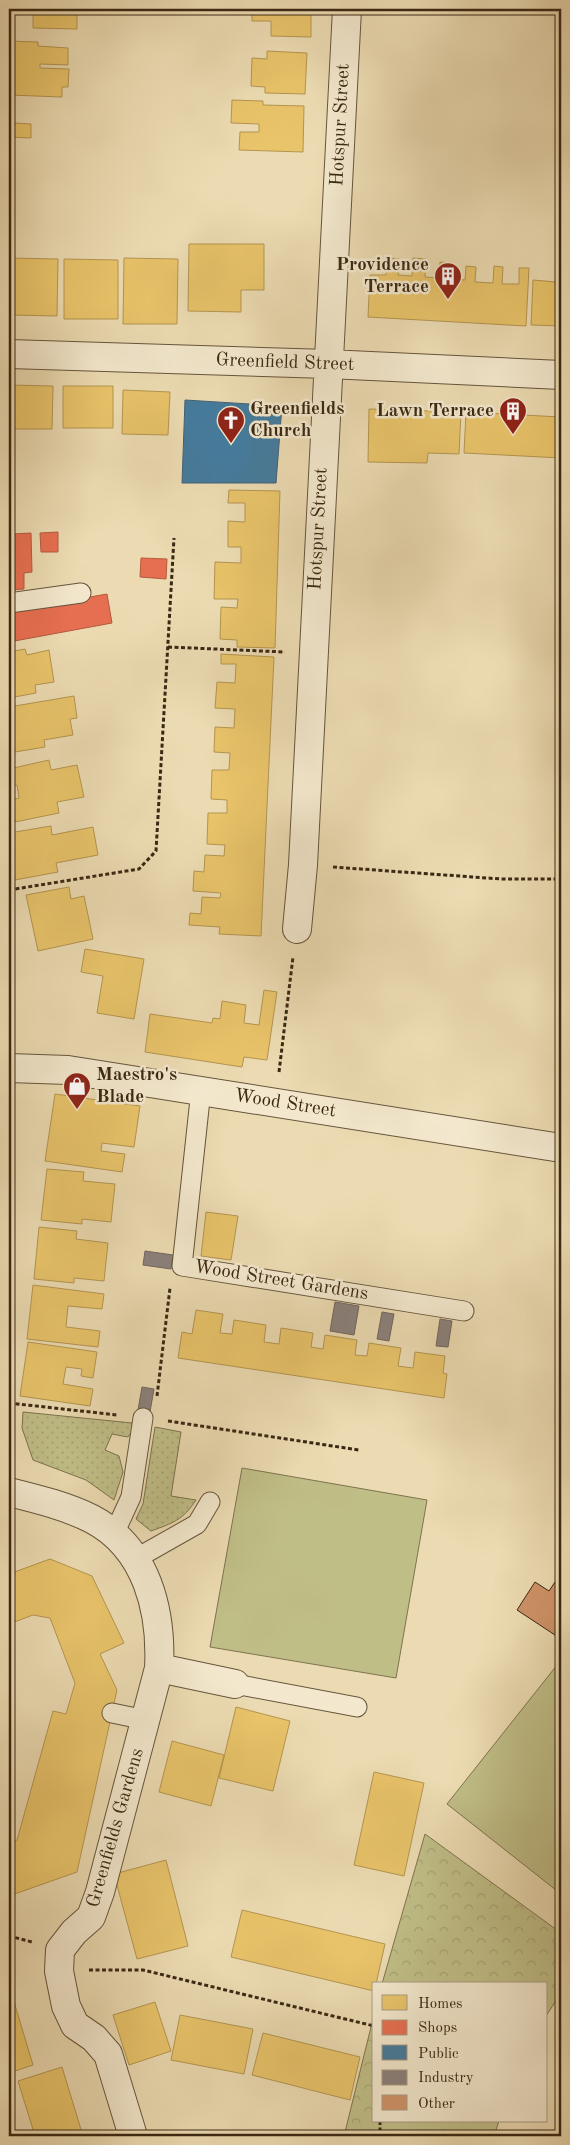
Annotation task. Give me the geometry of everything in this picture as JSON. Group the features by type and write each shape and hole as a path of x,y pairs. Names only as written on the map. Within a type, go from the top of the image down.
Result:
{"street":[{"name":"Hotspur Street","path":"297,929 303,865 347,9"},
{"name":"Greenfield Street","path":"9,354 328,364 561,375"},
{"name":"Wood Street","path":"9,1068 68,1070 561,1148"},
{"name":"Greenfields Gardens","path":"9,1492 52,1502 93,1520 114,1534 137,1558 147,1580 157,1615 160,1645 159,1668 100,1892 91,1917 74,1932 60,1950 59,1971 66,2006 75,2024 94,2038 108,2054 132,2136"},
{"path":"159,1668 235,1684"}],"lane":[{"path":"9,603 81,593"},
{"name":"Wood Street Gardens","path":"200,1090 182,1266 464,1310"},
{"path":"114,1534 131,1497 149,1419"},
{"path":"137,1558 197,1524 210,1502"},
{"path":"235,1684 357,1707"},
{"path":"112,1713 146,1720"}],"path":[{"path":"9,890 139,869 156,851 174,538"},
{"path":"168,647 313,653"},
{"path":"303,865 501,878 561,879"},
{"path":"276,1103 297,929"},
{"path":"149,1419 171,1278 182,1266"},
{"path":"9,1403 149,1419 359,1450"},
{"path":"59,1971 143,1970 372,2026"},
{"path":"380,2122 380,2136"}],"green space":[{"path":"23,1412 132,1423 133,1430 128,1437 112,1434 105,1450 119,1456 123,1472 114,1500 86,1480 33,1460 22,1428"},
{"path":"155,1427 181,1432 171,1496 196,1500 187,1512 177,1520 151,1531 136,1519 143,1504"},
{"path":"242,1468 427,1500 396,1678 210,1647"},
{"path":"561,1660 561,1894 447,1804"},
{"path":"425,1834 561,1933 561,1993 548,2013 548,1982 383,1982"},
{"path":"372,2023 372,2122 499,2122 494,2136 344,2136"}],"building: Homes":[{"path":"33,9 77,9 77,29 33,28"},
{"path":"252,9 311,9 311,37 271,36 271,21 252,21"},
{"path":"9,41 38,42 38,46 68,48 68,65 40,64 40,68 69,69 68,87 62,87 62,97 9,95"},
{"path":"267,51 307,53 305,94 265,93 265,87 251,86 252,58 267,59"},
{"path":"232,100 263,101 263,105 304,106 303,152 239,150 240,132 259,132 259,124 231,123"},
{"path":"9,111 14,111 14,123 31,124 31,138 9,137"},
{"path":"189,244 264,244 264,290 241,290 241,312 188,311"},
{"path":"9,258 58,259 57,316 9,315"},
{"path":"124,258 178,259 177,324 123,324"},
{"name":"Providence Terrace","path":"387,258 399,259 398,275 412,276 413,258 426,259 425,277 439,278 440,262 451,263 451,279 465,280 466,266 476,267 475,282 493,283 494,266 503,267 502,284 519,284 519,268 529,268 526,326 368,317 370,275 386,275"},
{"path":"64,259 118,260 118,319 64,319"},
{"path":"533,280 557,282 557,290 561,290 561,326 531,325"},
{"path":"9,385 53,386 52,429 9,429"},
{"path":"63,386 113,386 113,428 63,428"},
{"path":"123,390 170,392 168,435 122,434"},
{"path":"369,409 461,412 459,454 428,453 427,463 368,462"},
{"name":"Lawn Terrace","path":"466,412 561,417 561,458 464,453"},
{"path":"229,490 280,491 275,648 237,647 237,640 220,639 221,607 237,608 238,599 214,599 215,562 241,563 241,547 228,547 228,521 245,522 245,503 228,503"},
{"path":"25,649 27,655 49,650 54,682 35,685 36,693 9,698 9,652"},
{"path":"221,654 274,657 261,936 219,934 220,927 189,925 190,913 201,914 202,897 220,898 221,893 193,891 194,871 204,872 205,855 224,856 225,845 207,844 208,813 227,813 227,800 211,799 212,770 229,770 230,753 214,752 215,727 234,728 235,709 215,708 217,682 235,683 236,664 221,664"},
{"path":"74,696 77,718 70,719 73,735 44,740 45,747 9,753 9,707"},
{"path":"49,760 51,770 77,765 84,797 57,802 59,813 15,822 11,800 19,798 17,785 9,787 9,769"},
{"path":"51,826 52,835 93,827 98,855 56,863 58,872 15,880 9,847 9,833"},
{"path":"69,887 71,899 84,896 93,939 38,951 26,895"},
{"path":"85,949 144,959 134,1019 97,1013 103,976 81,972"},
{"path":"264,990 277,992 267,1060 244,1057 242,1067 145,1052 150,1014 212,1023 213,1018 220,1019 222,1001 246,1005 244,1023 259,1025"},
{"path":"55,1094 140,1106 134,1147 102,1143 101,1151 125,1154 122,1172 45,1161"},
{"path":"47,1169 84,1172 83,1181 115,1184 111,1222 82,1219 82,1224 41,1220"},
{"path":"206,1212 238,1216 231,1260 201,1256"},
{"path":"39,1227 77,1231 76,1239 108,1243 104,1281 74,1278 74,1283 34,1279"},
{"path":"33,1285 104,1294 102,1309 68,1306 66,1327 100,1331 98,1347 27,1339"},
{"path":"196,1310 223,1314 220,1333 232,1334 234,1320 266,1325 264,1342 279,1344 281,1328 313,1333 311,1347 323,1349 325,1335 357,1340 355,1355 367,1356 369,1343 401,1348 398,1366 413,1368 415,1352 445,1356 443,1373 447,1374 444,1398 178,1358 182,1332 192,1334"},
{"path":"28,1342 97,1352 93,1378 81,1376 82,1369 66,1367 63,1384 93,1389 90,1406 20,1396"},
{"path":"50,1559 92,1576 124,1643 100,1654 117,1690 77,1872 9,1896 9,1843 17,1840 53,1711 66,1714 75,1683 50,1618 33,1615 9,1624 9,1574"},
{"path":"236,1707 290,1721 273,1791 219,1778"},
{"path":"172,1741 224,1755 211,1806 159,1792"},
{"path":"374,1772 424,1783 404,1876 354,1865"},
{"path":"166,1860 188,1946 137,1959 114,1874"},
{"path":"242,1910 385,1944 376,1982 372,1982 372,1991 231,1957"},
{"path":"9,1985 33,2065 9,2073"},
{"path":"155,2002 171,2051 129,2065 113,2015"},
{"path":"180,2015 253,2029 244,2074 171,2060"},
{"path":"263,2033 360,2057 350,2100 252,2075"},
{"path":"62,2067 83,2136 35,2136 18,2081"}],"building: Shops":[{"path":"58,532 58,552 41,552 40,533"},
{"path":"31,533 32,572 24,573 24,589 9,590 9,549 12,549 12,534"},
{"path":"141,558 167,559 166,579 140,577"},
{"path":"107,594 112,623 9,642 9,607 33,607"}],"building: Public":[{"name":"Greenfields Church","path":"185,400 282,406 276,483 182,483"}],"building: Industry":[{"path":"145,1251 173,1255 171,1269 143,1265"},
{"path":"335,1302 359,1306 354,1335 330,1331"},
{"path":"382,1312 394,1314 389,1341 377,1339"},
{"path":"440,1319 452,1321 448,1347 436,1346"},
{"path":"142,1387 154,1389 150,1412 138,1410"}],"building: Other":[{"path":"561,1573 561,1639 517,1610 535,1582 549,1591"}],"place":[{"name":"Providence Terrace","path":"448,300"},
{"name":"Lawn Terrace","path":"513,435"},
{"name":"Greenfields Church","path":"231,444"},
{"name":"Maestro's Blade","path":"77,1110"}]}
